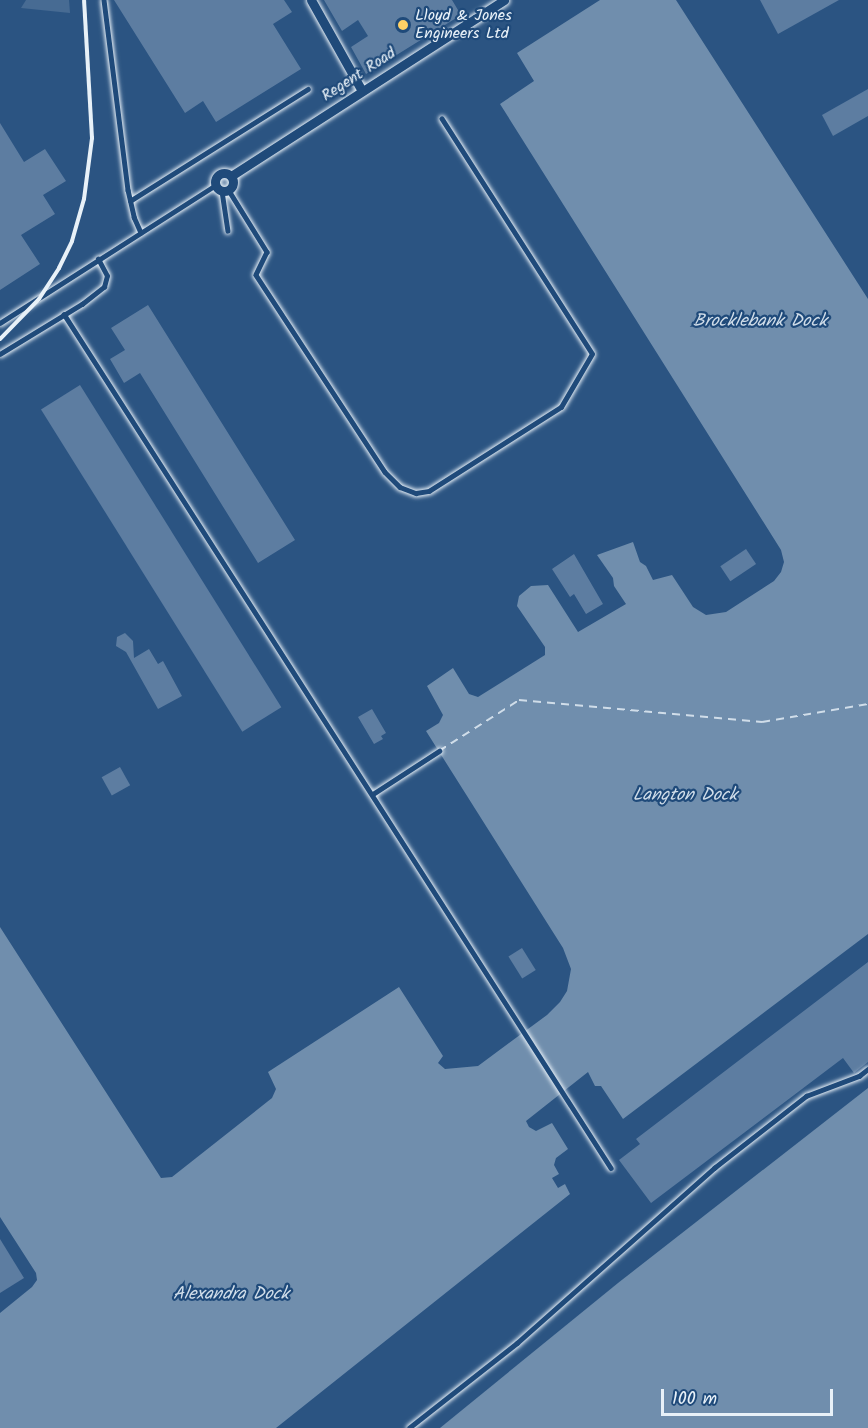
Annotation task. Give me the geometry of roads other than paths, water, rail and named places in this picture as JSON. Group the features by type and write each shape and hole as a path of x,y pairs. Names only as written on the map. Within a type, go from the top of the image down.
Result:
{"street":[{"path":"311,0 362,91"},
{"name":"Regent Road","path":"222,188 218,175 226,173 231,176 504,0"},
{"path":"222,188 233,182 231,176"}],"lane":[{"path":"104,0 116,109 130,201 141,233"},
{"path":"130,201 308,89"},
{"path":"222,188 267,252 256,275 385,472 400,488 416,493 429,491 561,407 592,354 442,119"},
{"path":"222,188 228,231"},
{"path":"0,323 98,259 222,188"},
{"path":"0,354 104,287 107,276 98,259"},
{"path":"64,314 611,1168"},
{"path":"372,794 439,751"},
{"path":"409,1428 517,1343 714,1168 806,1096 859,1076 868,1070"}],"water":[{"path":"600,0 676,0 868,299 868,934 623,1119 601,1086 595,1086 588,1072 526,1121 529,1127 536,1131 552,1123 568,1149 556,1158 554,1165 559,1174 552,1178 558,1188 565,1184 570,1194 276,1428 0,1428 0,1313 32,1287 37,1280 36,1273 0,1217 0,927 161,1178 172,1177 272,1098 276,1089 268,1072 399,987 443,1056 438,1063 445,1069 478,1066 547,1015 560,1002 567,991 571,969 563,948 426,731 439,723 443,715 427,686 453,668 469,694 478,697 545,655 545,647 517,606 519,596 531,586 548,585 578,632 626,604 614,586 613,578 597,555 633,542 640,562 646,566 653,580 672,575 693,607 706,615 726,612 774,581 781,572 784,562 781,550 500,104 534,81 517,53"},
{"path":"868,1088 868,1428 440,1428 618,1283"}],"railway":[{"path":"0,339 39,299 59,268 72,241 84,199 92,138 84,0"}],"place":[{"name":"Lloyd & Jones Engineers Ltd","path":"403,25"}],"water label":[{"name":"Brocklebank Dock","path":"760,322"},
{"name":"Langton Dock","path":"685,796"},
{"name":"Alexandra Dock","path":"231,1295"}]}
